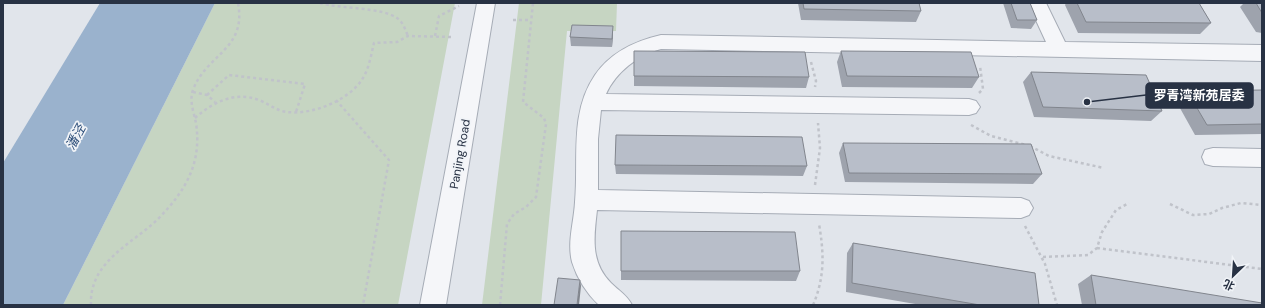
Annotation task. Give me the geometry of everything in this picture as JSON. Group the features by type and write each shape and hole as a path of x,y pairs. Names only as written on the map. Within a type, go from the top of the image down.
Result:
{"street":[{"name":"Panjing Road","path":"433,305 486,3"},
{"path":"1037,3 1059,49"},
{"path":"619,305 606,297 597,286 588,271 582,254 587,200 588,130 593,102 602,81 635,50 648,44 661,42 802,44 1262,54"},
{"path":"593,102 969,107"},
{"path":"1213,157 1262,158"},
{"path":"587,200 1018,208"}],"path":[{"path":"91,305 90,301 104,264 116,251 153,223 188,181 196,163 199,146 191,103 192,92 198,79 222,55 238,30 239,4 244,3"},
{"path":"320,3 336,7 366,4"},
{"path":"500,305 507,224 514,214 526,207 536,197 546,124 544,118 523,102 533,3"},
{"path":"435,36 438,16 459,6"},
{"path":"404,19 408,36"},
{"path":"513,20 531,20"},
{"path":"195,118 207,106 222,98 243,97 256,99 286,112 304,112 336,100 360,82 368,67 374,43 397,42 408,36 453,37"},
{"path":"802,44 809,57 816,81 813,105 820,132 815,204 823,244 824,268 820,290 813,305"},
{"path":"976,48 982,74 983,88 969,107 971,125 998,140 1029,146 1048,156 1104,168"},
{"path":"207,94 229,75 305,84 296,112"},
{"path":"192,92 207,94 215,102"},
{"path":"336,100 389,160 363,305"},
{"path":"1043,257 1088,255 1097,248 1108,221 1116,210 1129,203"},
{"path":"1170,204 1193,215 1209,214 1222,208 1240,203 1262,205"},
{"path":"1018,208 1043,257 1054,287 1057,305"},
{"path":"1097,248 1262,269"}],"green space":[{"path":"215,3 455,3 398,305 63,305"},
{"path":"519,3 617,3 616,31 567,31 541,305 482,305"}],"water":[{"name":"潘泾","path":"100,3 215,3 63,305 3,305 3,163"}],"building":[{"path":"803,3 919,3 921,11 804,9"},
{"path":"1011,3 1030,3 1037,20 1017,20"},
{"path":"1077,3 1199,3 1211,23 1086,22"},
{"path":"1256,3 1262,3 1262,13"},
{"path":"572,25 613,26 612,39 570,37"},
{"path":"634,51 805,52 809,77 634,76"},
{"path":"841,51 971,52 979,77 847,76"},
{"path":"1031,72 1146,75 1162,111 1043,107"},
{"path":"1262,90 1262,124 1207,125 1187,91"},
{"path":"616,135 802,137 807,166 615,165"},
{"path":"843,143 1031,144 1042,174 849,173"},
{"path":"621,231 795,232 800,271 621,271"},
{"path":"853,243 1035,273 1039,305 980,305 852,283"},
{"path":"1091,275 1262,303 1262,305 1096,305"},
{"path":"558,278 580,280 577,305 554,305"}],"place":[{"name":"罗青湾新苑居委","path":"1087,102"}]}
